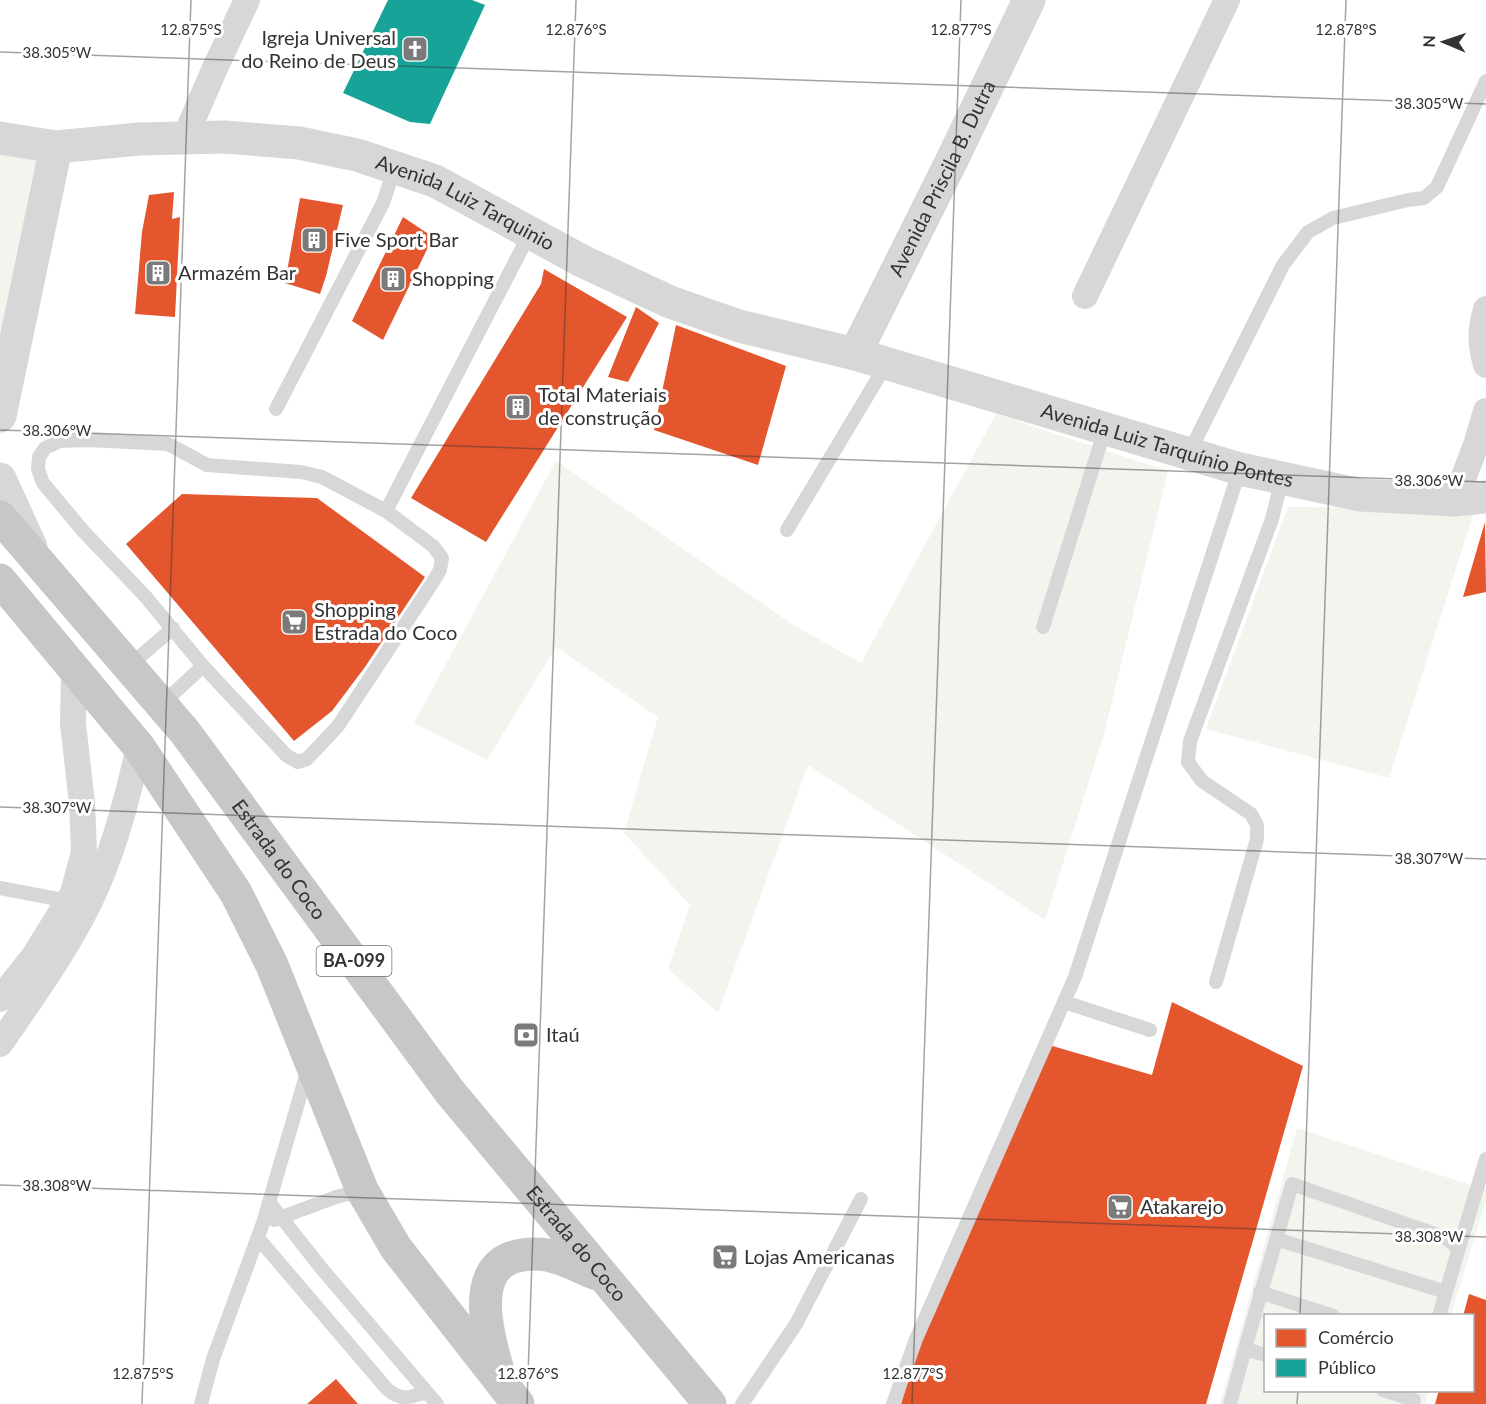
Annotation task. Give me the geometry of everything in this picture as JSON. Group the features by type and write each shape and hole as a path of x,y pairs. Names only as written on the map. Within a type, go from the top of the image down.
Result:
{"highway":[{"name":"Estrada do Coco","path":"0,517 185,732 450,1092 710,1404"},
{"path":"0,580 15,613 74,670 139,747 236,893 273,965 362,1190 396,1248 511,1395"},
{"path":"511,1395 490,1344 486,1319 486,1292 493,1271 509,1258 531,1253 557,1257 603,1277"}],"street":[{"path":"185,137 214,68 247,0"},
{"name":"Avenida Priscila B. Dutra","path":"855,354 1029,0"},
{"path":"1085,296 1227,0"},
{"name":"Avenida Luiz Tarquinio","path":"0,138 56,147 185,137 225,137 299,144 357,155 435,181 582,261 670,302 739,326 855,354"},
{"path":"0,416 56,147"},
{"path":"1486,309 1480,345 1486,365"},
{"name":"Avenida Luiz Tarquínio Pontes","path":"855,354 1240,469 1282,479 1360,495 1470,498"},
{"path":"1470,498 1476,445 1486,411"},
{"path":"0,479 36,560"},
{"path":"0,1044 10,999 69,939 76,906 73,893 84,852 82,803 73,724 74,670"},
{"path":"76,906 96,888 127,798 139,747"}],"lane":[{"path":"1189,454 1283,265 1308,232 1334,218 1424,198 1437,187 1486,81"},
{"path":"276,409 383,203 395,167"},
{"path":"386,511 531,233"},
{"path":"787,530 887,363"},
{"path":"1043,627 1105,429"},
{"path":"88,440 168,444 207,465 301,472 322,477 386,511 433,546 442,558 440,570 338,726 307,759 298,762 287,756 203,666 173,628 84,532 43,483 39,469 39,457 45,448 60,441 88,440"},
{"path":"893,1404 916,1339 1075,978 1240,469"},
{"path":"1216,982 1257,839 1257,825 1251,814 1202,781 1188,762 1190,741 1272,519 1282,479"},
{"path":"129,667 173,628"},
{"path":"162,705 203,666"},
{"path":"0,888 76,906"},
{"path":"1064,1002 1150,1030"},
{"path":"201,1404 213,1359 264,1223 310,1061"},
{"path":"1440,1314 1486,1159"},
{"path":"1234,1403 1260,1292 1292,1184 1444,1237 1459,1248"},
{"path":"264,1223 362,1190"},
{"path":"742,1404 796,1324 861,1199"},
{"path":"270,1203 322,1269 437,1404"},
{"path":"258,1238 387,1389 396,1397 408,1398 427,1392"},
{"path":"1276,1239 1446,1292"},
{"path":"1260,1292 1327,1314"},
{"path":"1245,1349 1264,1354"},
{"path":"1391,1392 1415,1398"}],"shaded area":[{"path":"0,148 47,158 0,378"},
{"path":"996,414 1168,471 1104,734 1045,920 808,765 718,1013 668,969 690,905 624,833 658,717 556,647 487,760 414,723 556,461 792,624 861,663"},
{"path":"1288,507 1475,509 1389,778 1206,729"},
{"path":"1297,1128 1486,1190 1486,1200 1451,1314 1264,1314 1264,1392 1429,1392 1425,1404 1220,1404"}],"building: Comércio":[{"name":"Armazém Bar","path":"174,192 172,219 180,217 175,317 135,314 142,232 149,195"},
{"name":"Five Sport Bar","path":"300,198 343,205 320,294 285,283"},
{"name":"Shopping","path":"403,217 433,237 383,340 352,321"},
{"name":"Total Materiais de construção","path":"544,269 627,317 486,542 411,498 541,284"},
{"path":"636,307 659,323 628,382 608,377"},
{"path":"676,325 786,366 758,465 654,430"},
{"name":"Shopping Estrada do Coco","path":"182,494 317,498 425,577 365,667 332,711 294,741 126,544"},
{"path":"1485,522 1486,592 1463,597"},
{"name":"Atakarejo","path":"1172,1002 1303,1066 1206,1404 901,1404 921,1339 1049,1045 1152,1075"},
{"path":"1469,1294 1486,1300 1486,1404 1435,1404 1438,1392 1474,1392 1474,1314 1464,1314"},
{"path":"336,1379 358,1404 307,1404"}],"building: Público":[{"name":"Igreja Universal do Reino de Deus","path":"388,0 472,0 485,5 430,124 410,122 343,93"}],"place":[{"name":"Igreja Universal do Reino de Deus","path":"415,49"},
{"name":"Five Sport Bar","path":"314,240"},
{"name":"Armazém Bar","path":"158,273"},
{"name":"Shopping","path":"393,279"},
{"name":"Total Materiais de construção","path":"518,407"},
{"name":"Shopping Estrada do Coco","path":"294,622"},
{"name":"Itaú","path":"526,1035"},
{"name":"Atakarejo","path":"1120,1207"},
{"name":"Lojas Americanas","path":"725,1257"}]}
